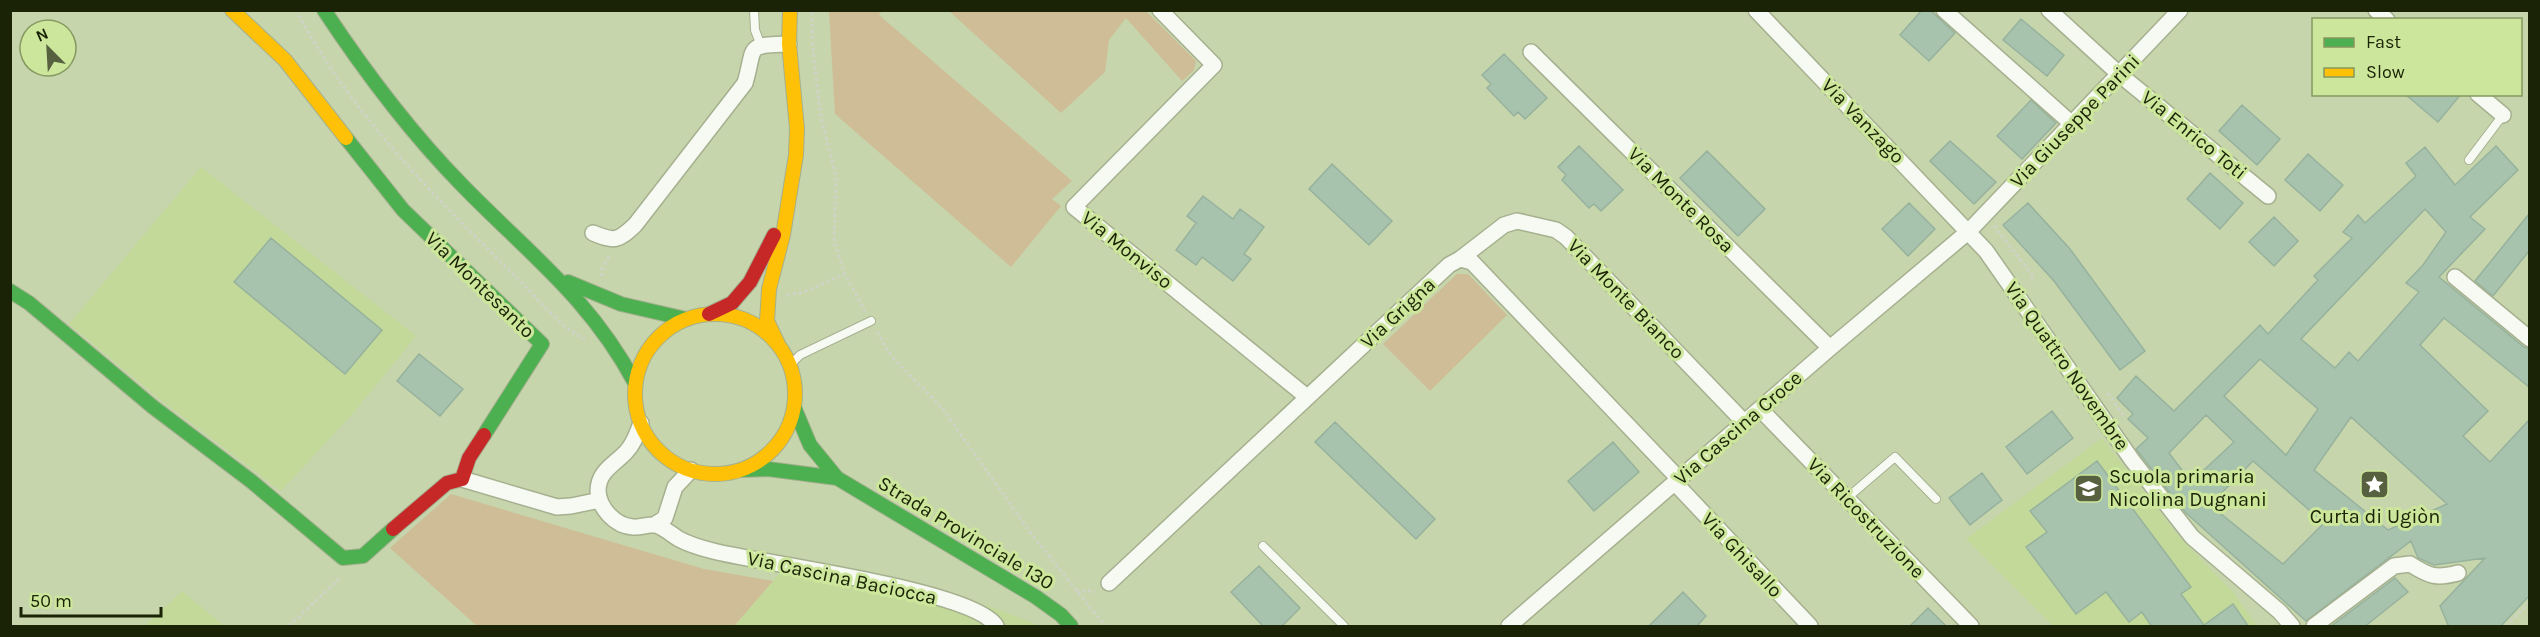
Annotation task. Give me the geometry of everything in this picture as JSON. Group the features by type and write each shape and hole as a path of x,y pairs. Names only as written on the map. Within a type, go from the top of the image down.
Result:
{"street":[{"name":"Via Montesanto","path":"232,10 285,60 403,210 542,344 470,458 462,479"},
{"path":"324,10 354,56 404,122 463,186 563,280 622,355 635,383"},
{"path":"789,201 750,282 732,303 709,314 686,319 667,329 652,344 641,363 635,383 635,401 641,423 654,446 665,456 691,470 707,473 740,470 759,460 775,446 787,428 794,407 794,385 790,365 767,321 769,289 783,235 794,175 797,128 789,44 790,10"},
{"name":"Via Monviso","path":"1160,10 1214,65 1074,207 1306,397"},
{"name":"Via Vanzago","path":"1756,10 1970,231"},
{"path":"1944,10 2072,124"},
{"name":"Via Enrico Toti","path":"2049,10 2120,74 2268,196"},
{"name":"Via Giuseppe Parini","path":"1970,231 2120,74 2172,13"},
{"path":"593,233 614,240 622,237 635,225 745,83 750,56 761,46 789,44"},
{"name":"Via Monte Rosa","path":"1531,52 1830,348"},
{"path":"2480,96 2503,115"},
{"name":"Via Monte Bianco","path":"1460,259 1504,225 1517,221 1556,230 1566,237 1745,423"},
{"name":"Via Cascina Croce","path":"1509,627 1830,348 1970,231"},
{"name":"Via Quattro Novembre","path":"1970,231 1993,260 2132,460 2192,537 2280,612 2292,627"},
{"path":"1460,259 1472,262 1677,481"},
{"name":"Via Grigna","path":"1109,583 1449,265 1460,259"},
{"path":"2455,277 2529,339"},
{"path":"563,280 621,304 686,319"},
{"path":"10,291 29,303 153,407 251,481 329,548 344,558 363,556 447,483 462,479 557,507 600,500 599,482 605,470 627,451 641,423"},
{"path":"709,314 729,315 748,321 765,331 778,345"},
{"name":"Strada Provinciale 130","path":"794,407 800,429 811,449 837,478 1036,597 1061,615 1071,627"},
{"name":"Via Ricostruzione","path":"1761,410 1971,627"},
{"name":"Strada Provinciale 130","path":"740,470 768,469 837,478"},
{"path":"654,525 665,518 675,487 691,470"},
{"name":"Via Ghisallo","path":"1677,481 1810,627"},
{"name":"Via Cascina Baciocca","path":"600,500 609,515 631,527 654,525 682,540 717,552 869,580 967,606 992,620 996,627"},
{"path":"669,510 672,523 682,540"},
{"path":"2314,627 2394,566 2410,564 2428,576 2436,577 2458,573"}],"lane":[{"path":"754,10 754,30 761,46"},
{"path":"2469,160 2503,115"},
{"path":"790,365 800,356 871,321"},
{"path":"1847,498 1895,457 1936,499"},
{"path":"1263,546 1344,627"}],"path":[{"path":"812,10 813,51 821,118 836,177 834,241 845,273"},
{"path":"603,280 602,269 611,253 614,240"},
{"path":"289,627 363,556"},
{"path":"2506,627 2529,602"}],"shaded area":[{"path":"829,11 882,11 879,15 1072,181 1052,199 1061,206 1011,267 835,114"},
{"path":"949,11 1146,11 1196,61 1194,70 1182,81 1126,18 1109,40 1105,72 1061,113"},
{"path":"201,167 416,336 354,412 281,491 158,398 69,324"},
{"path":"1457,274 1468,274 1507,315 1430,391 1383,344"},
{"name":"Scuola primaria Nicolina Dugnani","path":"2102,438 2180,538 2233,592 2257,626 2053,626 1966,539"},
{"path":"451,494 704,569 773,581 734,626 477,626 390,548"},
{"path":"790,561 906,581 989,606 1040,626 734,626"},
{"path":"182,591 224,626 145,626"}],"building":[{"path":"1922,10 1930,10 1955,33 1929,61 1900,35"},
{"path":"2021,19 2064,55 2047,76 2003,40"},
{"path":"1504,54 1547,98 1525,119 1518,112 1514,116 1487,88 1491,84 1482,75"},
{"path":"2407,96 2459,96 2438,122"},
{"path":"2031,100 2056,123 2022,159 1997,136"},
{"path":"2242,105 2280,139 2257,165 2219,131"},
{"path":"1950,141 1996,182 1974,204 1930,161"},
{"path":"1579,146 1623,190 1601,211 1594,204 1589,208 1562,180 1566,175 1558,167"},
{"path":"2496,146 2518,170 2470,217 2485,229 2439,277 2529,349 2529,387 2444,318 2420,345 2488,411 2463,436 2490,462 2529,420 2529,596 2500,627 2449,627 2440,606 2485,558 2434,565 2418,558 2411,541 2306,621 2185,512 2136,449 2148,438 2128,419 2133,414 2117,398 2136,376 2174,411 2260,325 2268,334 2318,280 2314,276 2352,238 2343,232 2358,215 2365,223 2416,176 2406,163 2425,147 2455,185","holes":["2425,209 2446,232 2423,265 2406,283 2419,292 2358,361 2349,352 2335,368 2301,339","2260,359 2318,409 2286,455 2224,396","2206,415 2234,442 2191,482 2169,453","2351,417 2447,504 2388,530 2314,470","2253,461 2324,523 2283,564 2210,505"]},
{"path":"1707,151 1765,209 1738,236 1680,178"},
{"path":"2308,154 2343,185 2320,211 2285,180"},
{"path":"1332,164 1392,221 1369,245 1309,189"},
{"path":"2210,173 2243,203 2220,229 2187,199"},
{"path":"1203,196 1233,219 1240,209 1264,227 1244,254 1251,259 1233,281 1202,257 1196,265 1176,250 1196,223 1187,216"},
{"path":"1909,203 1935,229 1908,256 1882,229"},
{"path":"2028,203 2070,249 2145,351 2120,370 2054,281 2003,225"},
{"path":"2529,214 2529,251 2493,296 2475,281"},
{"path":"2274,217 2298,241 2274,266 2249,242"},
{"path":"271,238 382,330 345,374 234,282"},
{"path":"419,354 463,389 440,416 397,381"},
{"path":"2052,411 2073,438 2027,474 2006,447"},
{"path":"1335,422 1435,519 1416,539 1315,442"},
{"path":"1613,442 1639,472 1594,511 1568,481"},
{"path":"2097,461 2191,587 2181,594 2204,625 2233,604 2249,627 2152,627 2142,612 2129,622 2106,592 2076,614 2026,547 2047,532 2030,511"},
{"path":"1982,473 2002,500 1970,525 1949,498"},
{"path":"1259,566 1300,608 1281,627 1264,627 1231,592"},
{"path":"2395,578 2408,592 2364,627 2330,627"},
{"path":"1683,592 1706,616 1696,627 1648,627"},
{"path":"1928,608 1947,627 1909,627"}],"traffic: fast":[{"path":"324,10 406,123 462,185 577,300 598,325 635,383"},
{"path":"346,138 403,210 542,344 484,435"},
{"path":"568,282 621,304 686,319"},
{"path":"10,291 29,303 153,407 251,481 343,558 363,556 393,529"},
{"path":"794,407 810,445 837,478 1036,597 1061,615 1071,626"},
{"path":"741,470 768,469 837,478"}],"traffic: slow":[{"path":"232,10 285,60 346,138"},
{"path":"778,344 767,321 769,289 783,235 796,155 797,128 789,44 790,10"},
{"path":"715,314 745,320 771,338 789,364 795,394 789,424 771,450 745,468 715,474 685,468 659,450 641,424 635,394 641,364 659,338 685,320 715,314"}],"traffic: jam":[{"path":"709,314 732,303 750,282 774,235"},
{"path":"393,529 447,483 462,479 469,458 484,435"}],"place":[{"name":"Curta di Ugiòn","path":"2375,485"},
{"name":"Scuola primaria Nicolina Dugnani","path":"2088,488"}]}
